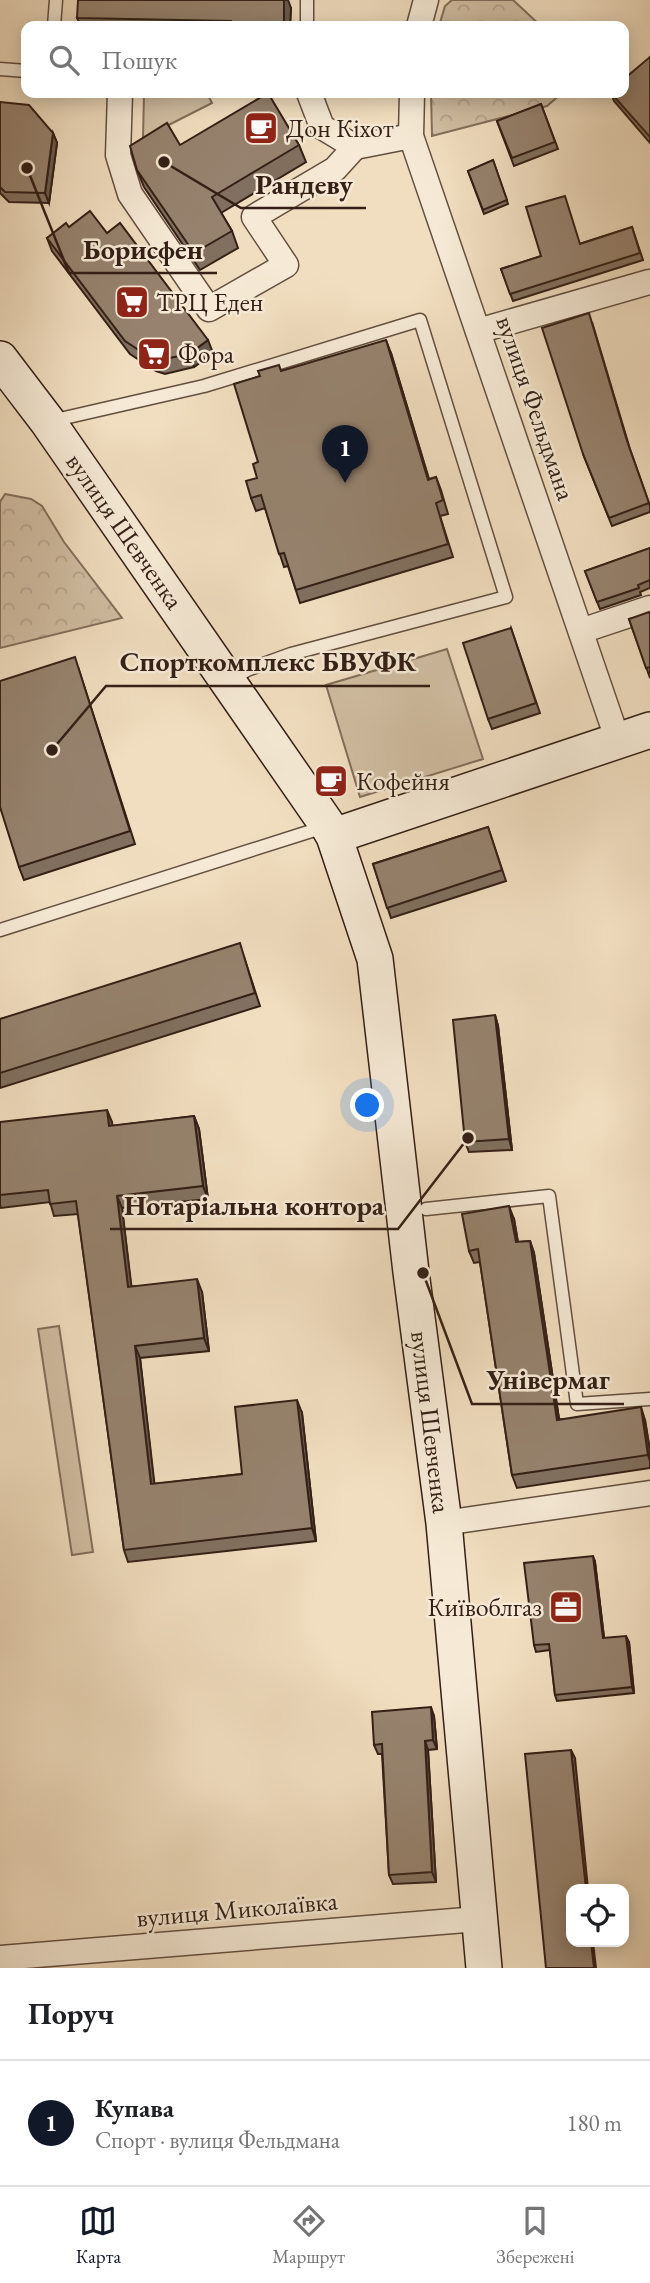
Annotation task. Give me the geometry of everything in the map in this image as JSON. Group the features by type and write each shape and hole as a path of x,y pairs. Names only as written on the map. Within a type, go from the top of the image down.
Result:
{"street":[{"path":"420,21 426,0"},
{"path":"120,98 118,155 130,194 209,309 286,265 254,218 335,169 355,147 411,136"},
{"path":"311,98 322,127 355,147"},
{"name":"вулиця Фельдмана","path":"412,98 411,136 581,631 634,735"},
{"path":"478,331 649,282"},
{"name":"вулиця Шевченка","path":"0,359 25,400 230,681 331,831 375,959 444,1522 484,1968"},
{"path":"581,631 650,608"},
{"path":"331,831 634,735"},
{"path":"444,1522 650,1493"},
{"name":"вулиця Миколаївка","path":"0,1958 478,1919"}],"lane":[{"path":"54,21 56,0"},
{"path":"307,0 307,21"},
{"path":"0,69 21,71"},
{"path":"25,400 204,386 420,320 506,597 291,654 247,670 230,681"},
{"path":"0,930 331,831"},
{"path":"426,1209 549,1196 577,1404 650,1399"}],"green space":[{"path":"452,0 513,0 536,21 440,21 445,6"},
{"path":"144,98 210,98 212,103 143,138"},
{"path":"431,98 556,98 547,106 432,136"},
{"path":"5,494 31,499 42,506 64,542 122,618 0,648 0,502"},
{"path":"447,649 483,759 360,797 326,685"},
{"path":"59,1326 93,1552 72,1555 38,1329"}],"building":[{"path":"78,0 284,0 284,21 77,18"},
{"path":"650,57 650,137 615,98 629,98 629,75"},
{"path":"260,98 271,98 299,145 212,197 232,231 194,253 137,170 130,146 167,123 180,145"},
{"path":"0,102 29,105 53,133 45,193 5,192 0,187"},
{"path":"541,104 555,142 512,158 497,121"},
{"path":"493,160 507,200 483,210 468,171"},
{"path":"565,196 580,244 632,227 640,253 510,294 501,269 541,256 526,207"},
{"name":"ТРЦ Еден","path":"90,211 107,233 120,223 208,340 189,354 160,360 151,358 125,341 47,238 66,223 69,227"},
{"path":"589,313 627,441 649,503 609,518 583,454 542,328"},
{"path":"386,340 428,480 436,477 443,500 436,503 448,544 296,590 284,553 279,554 261,495 251,498 246,481 257,478 253,464 258,462 234,384 260,376 258,371 279,365 281,371"},
{"path":"650,548 650,580 638,585 639,588 597,602 585,571"},
{"path":"649,612 650,667 646,668 629,619"},
{"path":"511,628 536,703 488,719 463,643"},
{"path":"75,657 130,831 19,867 0,807 0,681"},
{"path":"488,827 502,870 387,908 373,864"},
{"path":"240,943 255,993 0,1073 0,1019"},
{"path":"495,1015 509,1139 465,1142 453,1020"},
{"path":"107,1110 109,1126 194,1116 203,1186 117,1196 128,1287 197,1279 204,1338 135,1346 151,1484 242,1474 235,1407 297,1400 312,1528 124,1550 76,1201 50,1204 48,1190 0,1195 0,1122"},
{"path":"509,1206 516,1242 530,1241 557,1420 641,1407 648,1455 512,1475 478,1249 469,1251 462,1214"},
{"path":"593,1556 603,1638 626,1636 632,1687 555,1695 549,1644 534,1645 524,1563"},
{"path":"431,1707 433,1740 425,1741 432,1872 389,1875 382,1744 374,1745 372,1712"},
{"path":"571,1750 585,1884 566,1884 566,1947 592,1947 594,1968 546,1968 525,1754"}],"place":[{"name":"Дон Кіхот","path":"261,128"},
{"name":"Рандеву","path":"164,162"},
{"name":"Борисфен","path":"27,168"},
{"name":"ТРЦ Еден","path":"132,302"},
{"name":"Фора","path":"154,354"},
{"name":"Купава","path":"345,483"},
{"name":"Спорткомплекс БВУФК","path":"52,750"},
{"name":"Кофейня","path":"331,781"},
{"name":"Нотаріальна контора","path":"468,1138"},
{"name":"Універмаг","path":"423,1273"},
{"name":"Київоблгаз","path":"566,1607"}]}
